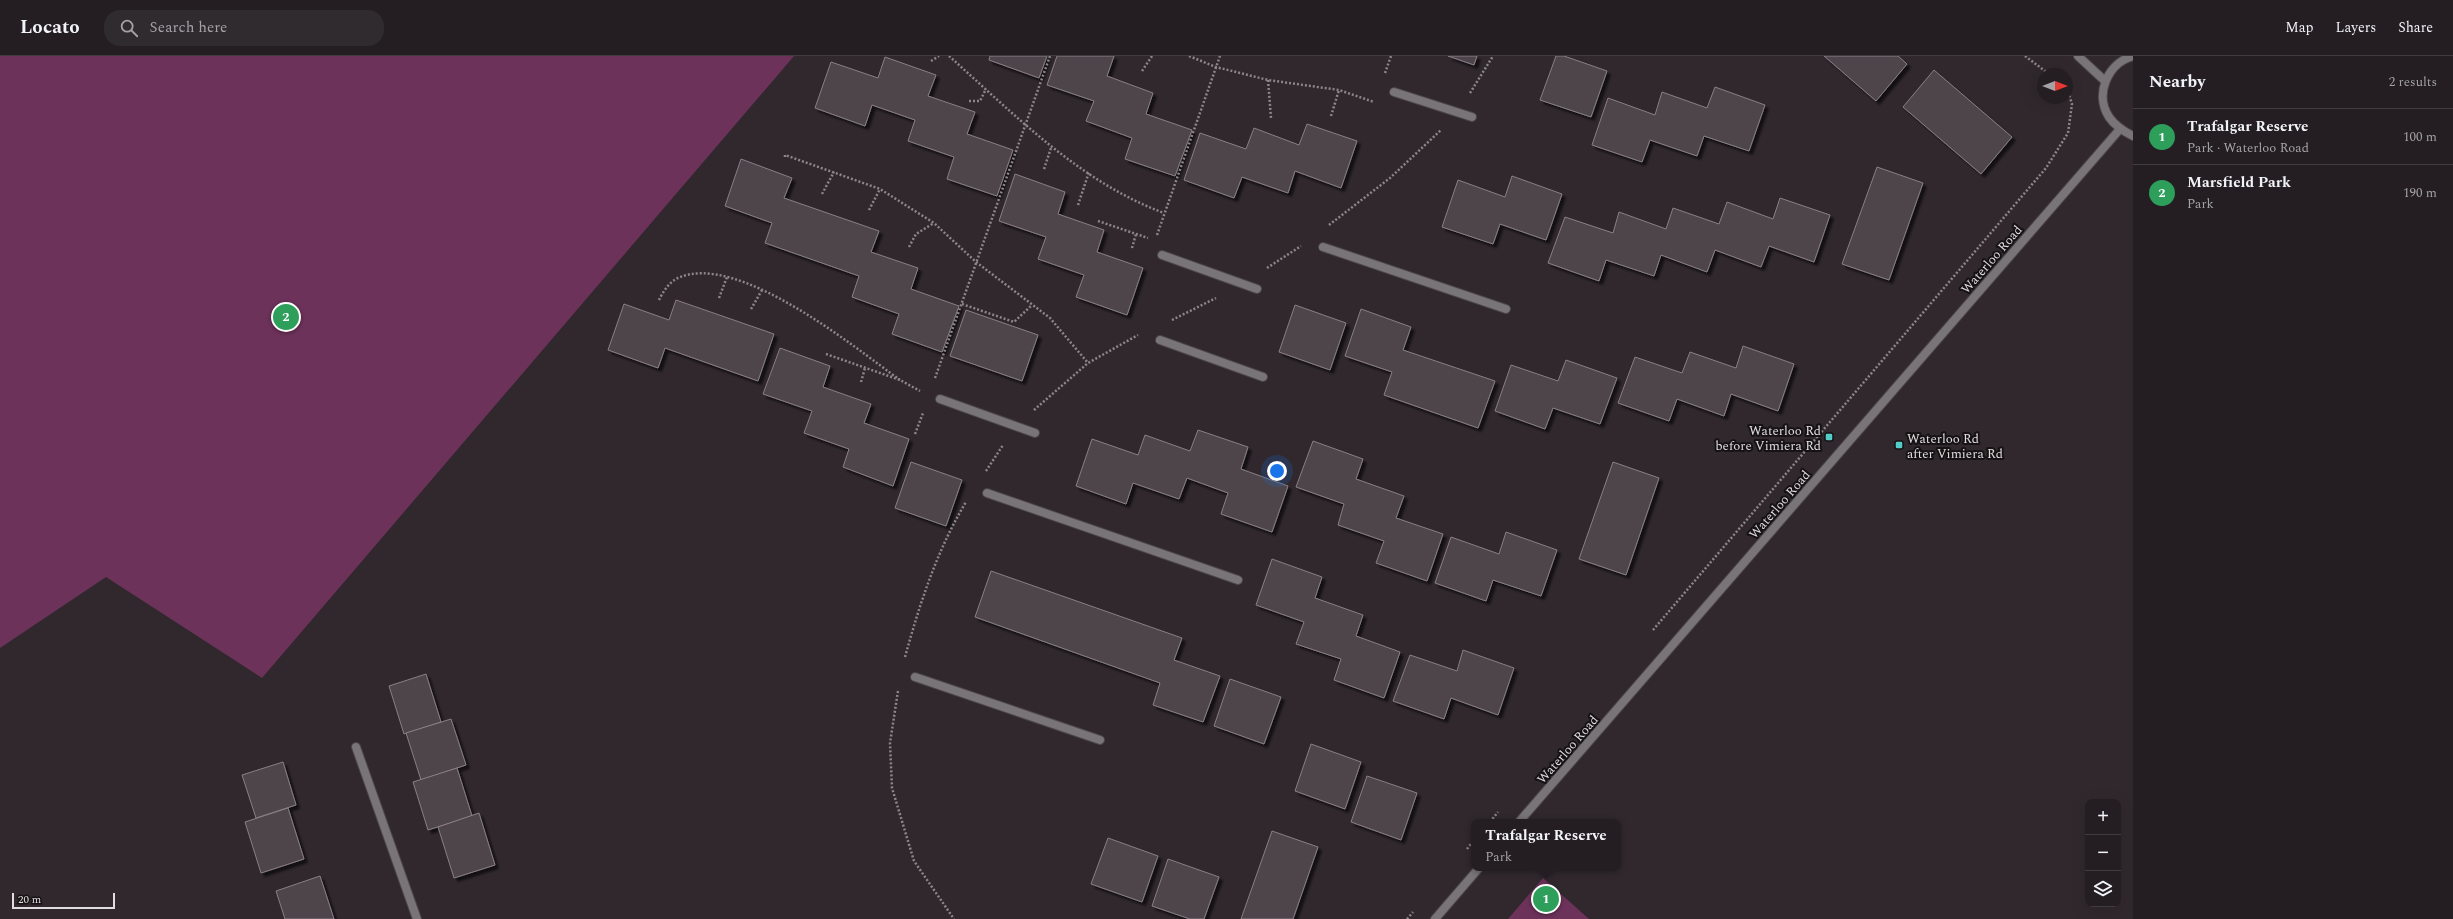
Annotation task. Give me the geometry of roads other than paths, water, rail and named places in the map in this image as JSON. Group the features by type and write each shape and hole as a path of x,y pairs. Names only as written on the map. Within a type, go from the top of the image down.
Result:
{"street":[{"path":"2078,56 2105,81"},
{"path":"2127,57 2113,67 2105,81 2103,99 2108,116 2120,129 2133,136"},
{"path":"1394,92 1472,116"},
{"name":"Waterloo Road","path":"1522,819 2120,129"},
{"path":"1323,247 1506,309"},
{"path":"1162,255 1257,289"},
{"path":"1160,340 1263,377"},
{"path":"940,399 1035,432"},
{"path":"987,493 1238,580"},
{"path":"915,677 1100,740"},
{"path":"356,747 417,919"},
{"path":"1435,919 1476,871"}],"place":[{"name":"Marsfield Park","path":"286,317"},
{"name":"Waterloo Rd before Vimiera Rd","path":"1829,437"},
{"name":"Waterloo Rd after Vimiera Rd","path":"1899,445"},
{"name":"Trafalgar Reserve","path":"1546,899"}]}
